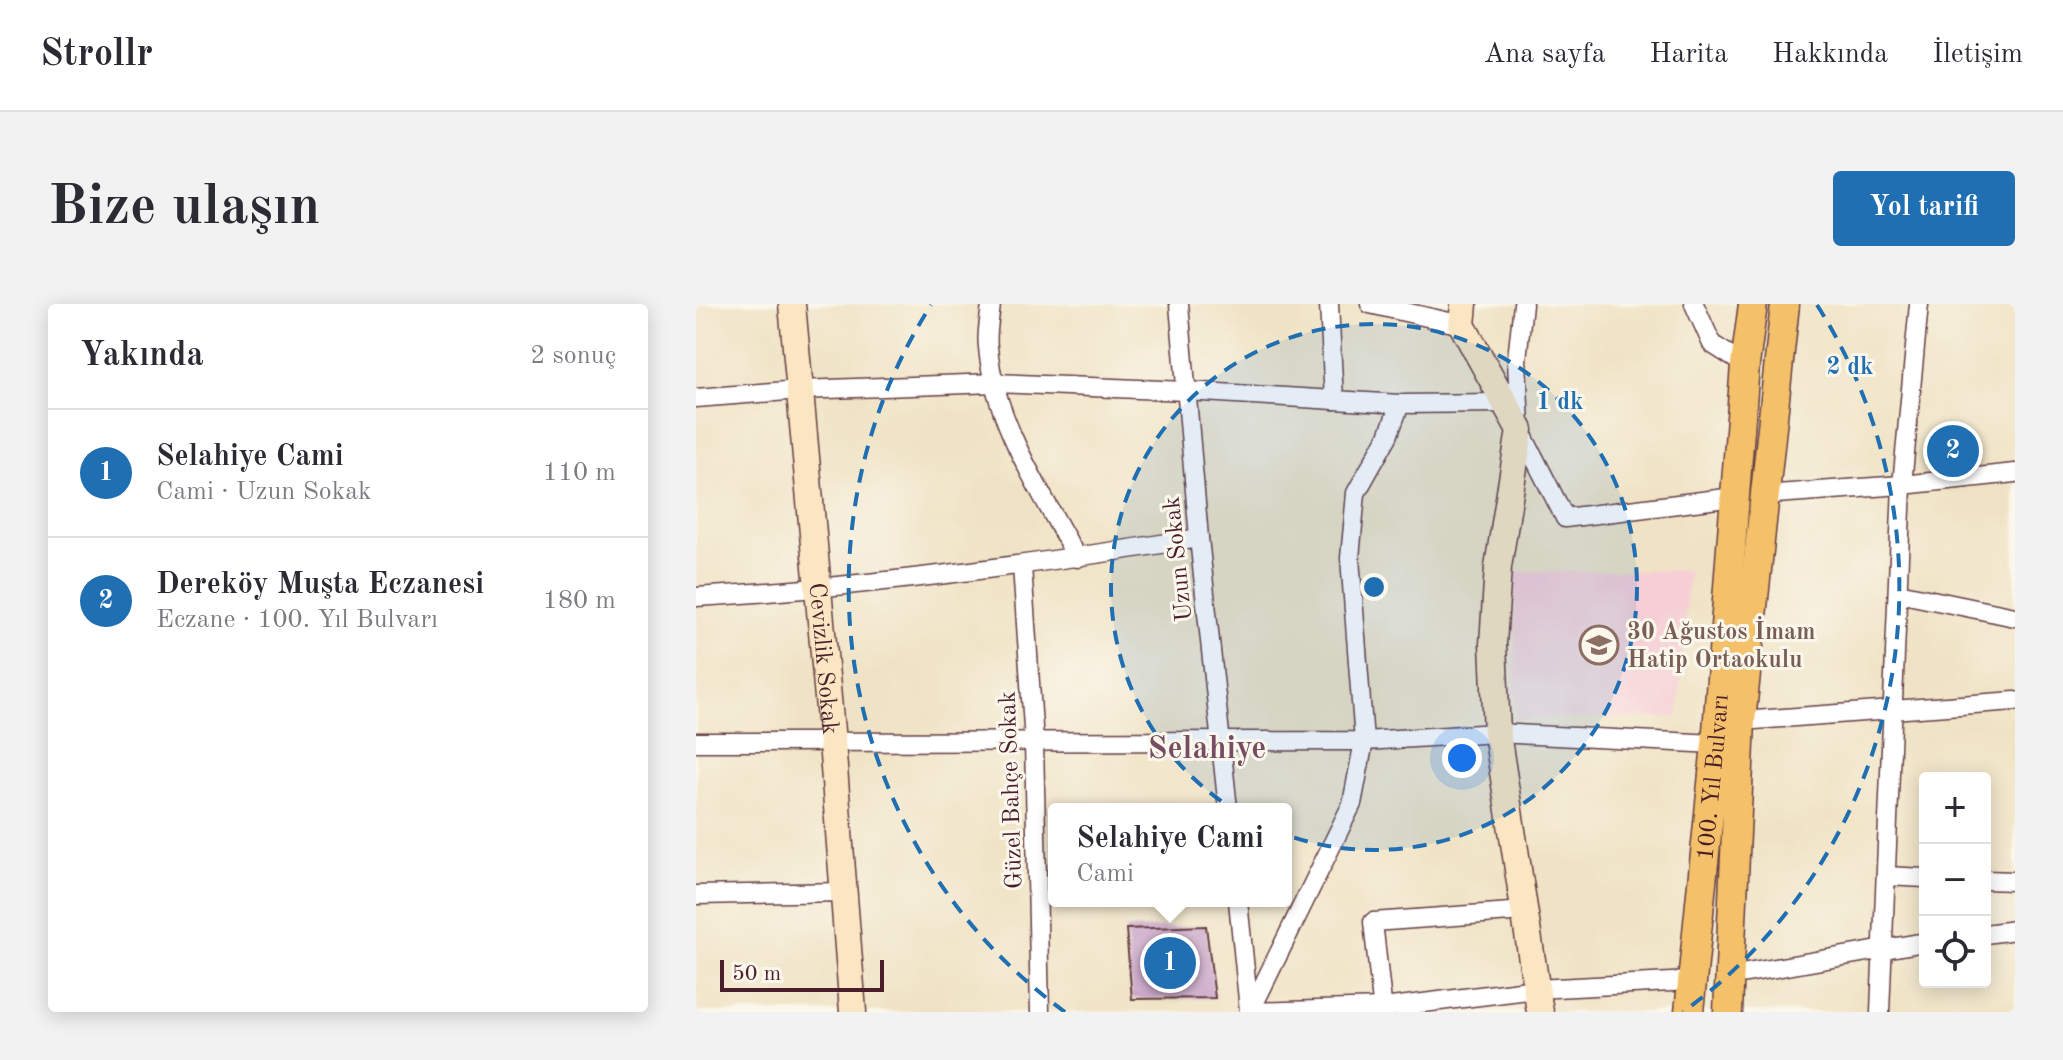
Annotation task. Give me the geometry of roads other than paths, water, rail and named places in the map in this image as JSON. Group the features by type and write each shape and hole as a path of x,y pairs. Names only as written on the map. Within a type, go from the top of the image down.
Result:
{"main road":[{"name":"100. Yıl Bulvarı","path":"1689,1012 1716,744 1745,365 1753,304"},
{"name":"100. Yıl Bulvarı","path":"1728,1012 1741,721 1785,304"}],"street":[{"name":"Cevizlik Sokak","path":"792,304 853,1012"},
{"path":"991,304 987,346 995,383 1016,448 1077,558"},
{"name":"Uzun Sokak","path":"1179,304 1199,538 1227,803"},
{"path":"1329,304 1334,400"},
{"path":"1370,304 1463,315 1503,403 1565,518 1734,497"},
{"path":"1523,304 1517,359 1520,430 1498,567 1493,644 1497,733 1538,1000"},
{"path":"1694,304 1712,344 1745,365"},
{"path":"1880,1012 1902,485 1919,304"},
{"path":"696,398 800,390 995,383 1400,404 1503,403"},
{"path":"1250,1012 1352,804 1364,741 1350,558 1356,493 1388,436 1400,404"},
{"path":"1763,495 2015,473"},
{"path":"696,597 818,590 1022,566 1199,538"},
{"name":"Güzel Bahçe Sokak","path":"1022,566 1034,742 1040,1012"},
{"path":"1898,593 2015,617"},
{"path":"1741,721 2015,701"},
{"path":"696,742 1364,741 1497,733 1716,744"},
{"path":"1886,876 1919,878"},
{"path":"1991,880 2015,881"},
{"path":"696,895 844,892"},
{"path":"1239,907 1250,1012"},
{"path":"1383,1010 1373,922 1525,911"},
{"path":"1991,933 2015,930"},
{"path":"1730,976 1919,943"},
{"path":"1250,1012 1383,1010 1538,1000 1691,981"}],"place":[{"name":"Dereköy Muşta Eczanesi","path":"1953,451"},
{"name":"30 Ağustos İmam Hatip Ortaokulu","path":"1599,645"},
{"name":"Selahiye Cami","path":"1170,963"}],"district":[{"name":"Selahiye","path":"1207,747"}]}
